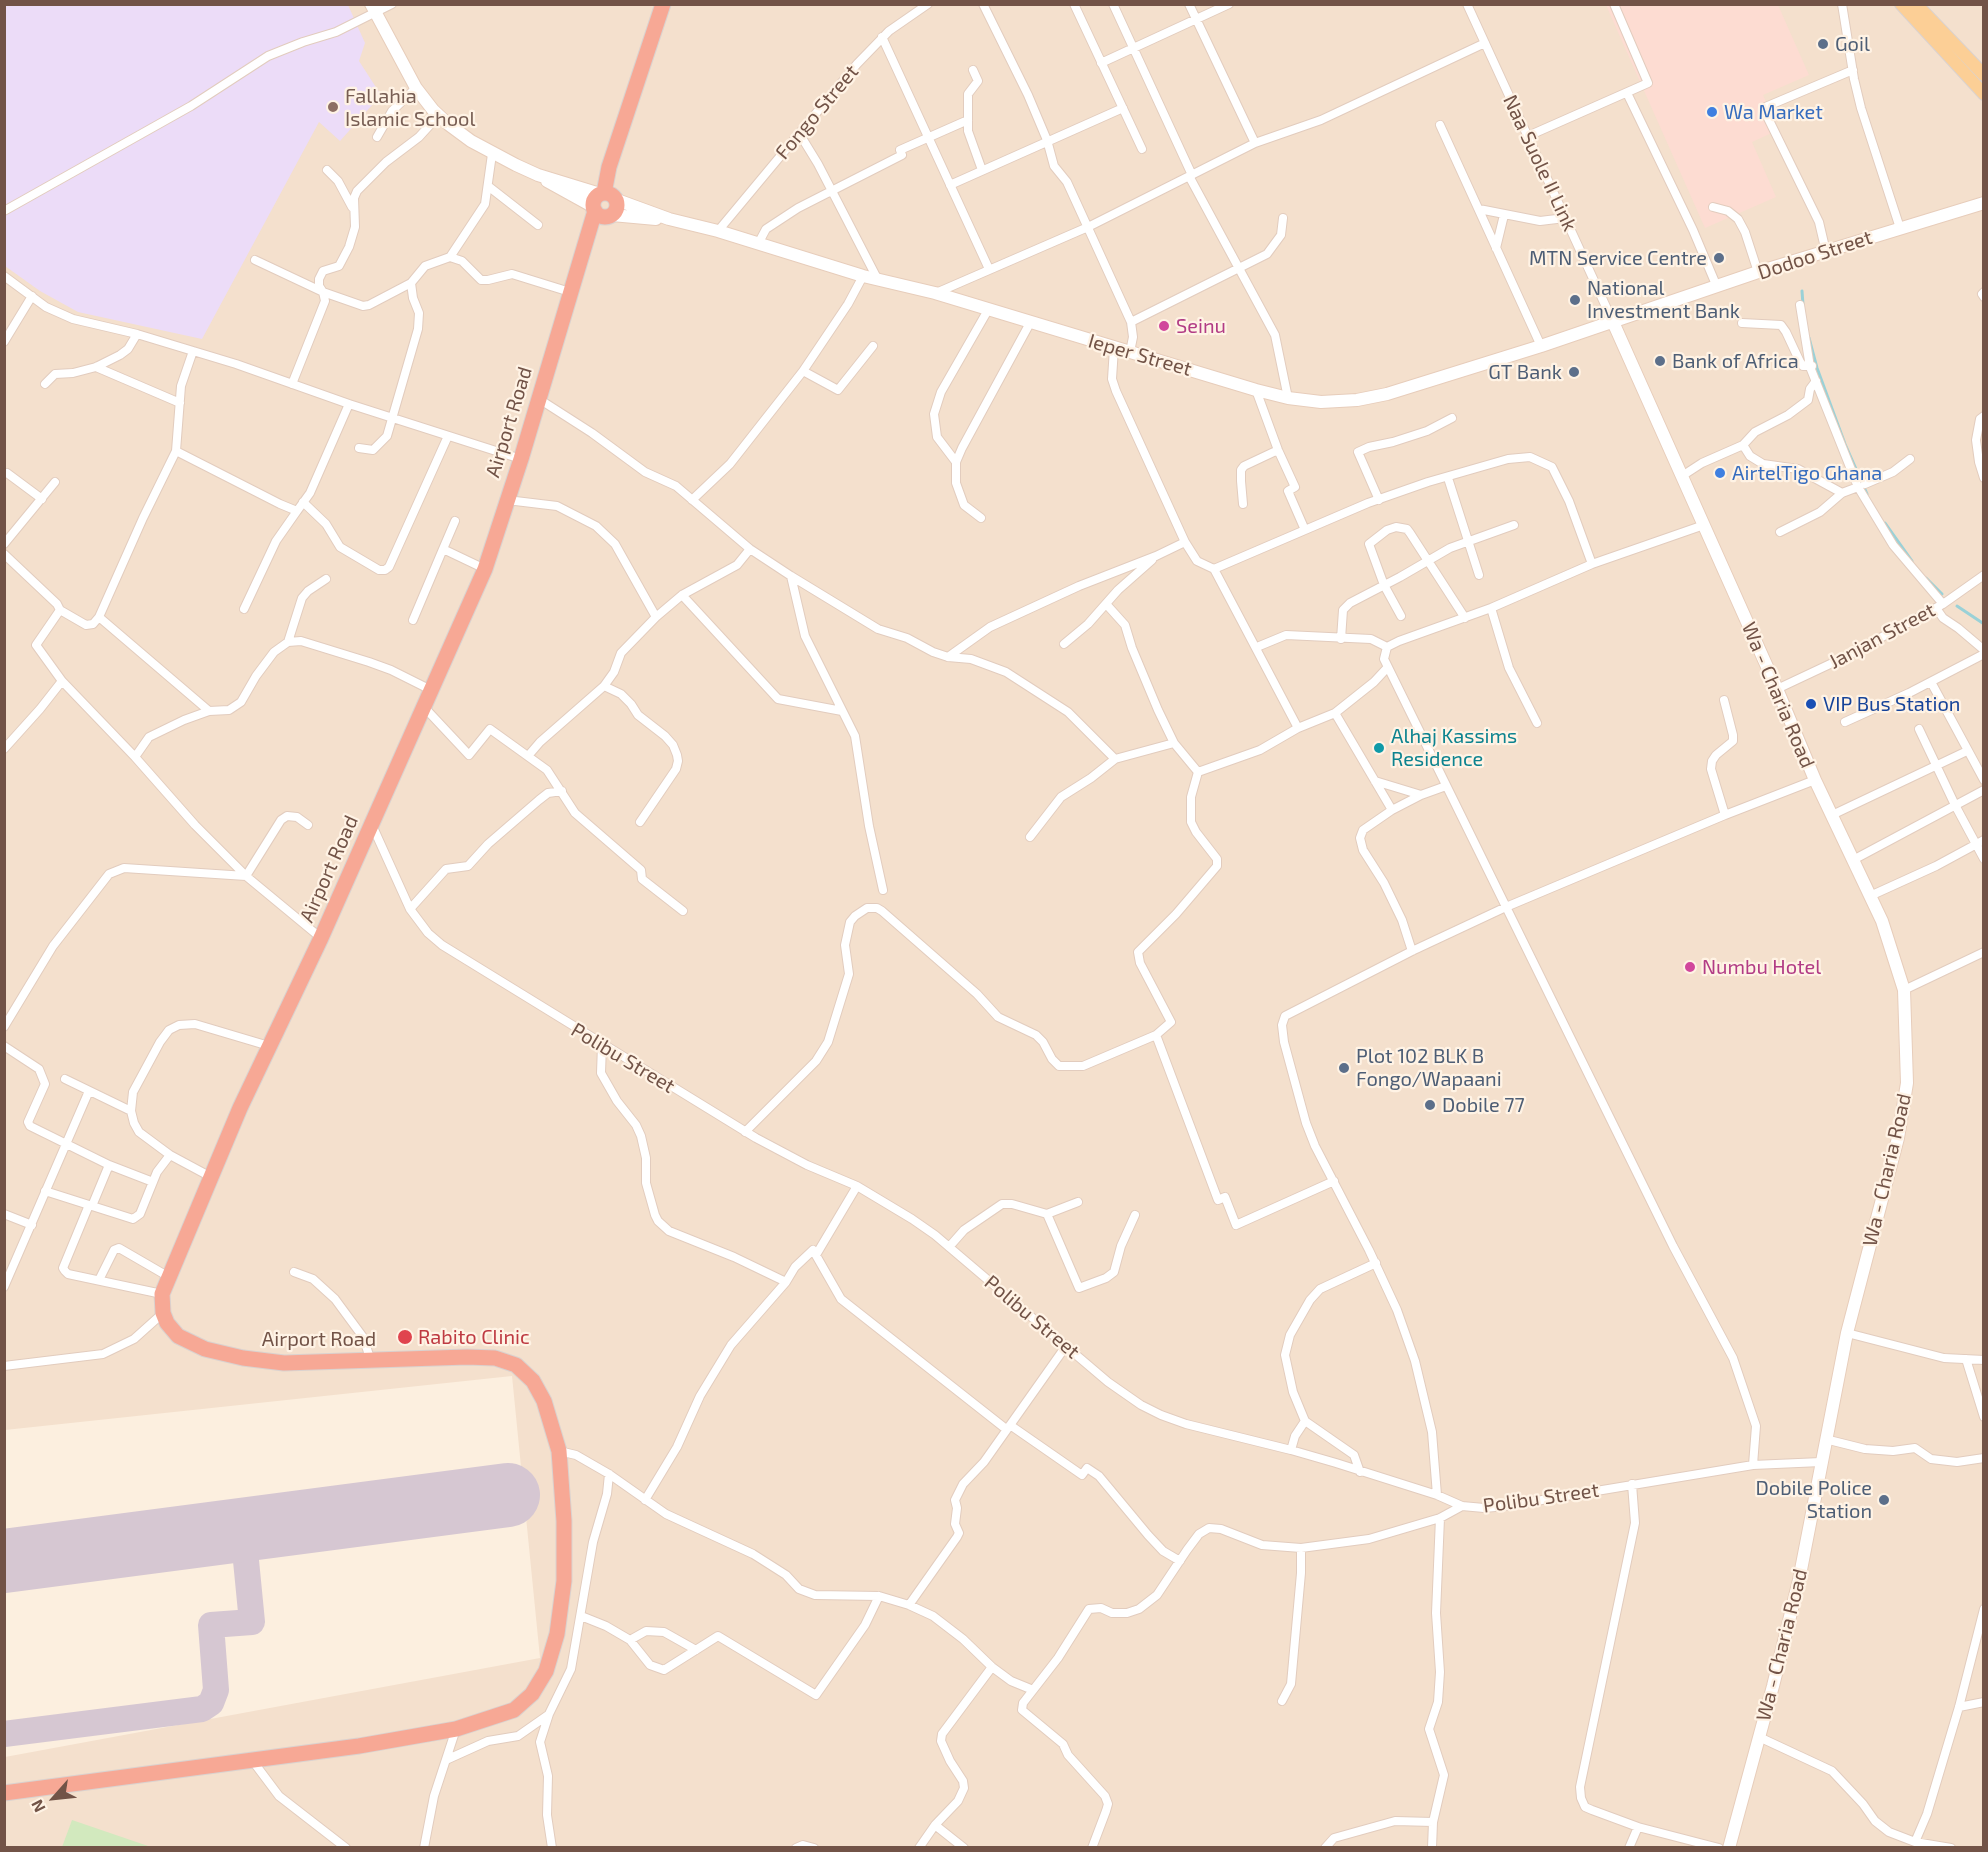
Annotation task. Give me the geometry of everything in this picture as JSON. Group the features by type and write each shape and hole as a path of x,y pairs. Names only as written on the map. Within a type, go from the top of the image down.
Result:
{"highway":[{"name":"Airport Road","path":"4,1793 358,1746 456,1730 514,1710 532,1694 546,1671 557,1634 564,1581 564,1521 559,1451 544,1401 533,1381 516,1365 495,1358 284,1363 243,1358 187,1342 172,1330 163,1313 162,1294 240,1108 321,938 485,569 521,459 577,266 605,204 614,152 663,4"}],"main road":[{"path":"1901,4 1983,94"},
{"path":"1916,4 1983,75"}],"street":[{"path":"4,211 191,106 268,56 336,32 373,9 392,4"},
{"name":"Fongo Street","path":"718,231 882,37 928,4"},
{"path":"983,4 1028,95 1047,140 1054,166 1066,182 1088,226 1131,322 1133,337 1130,352"},
{"path":"1074,4 1142,149"},
{"path":"1189,4 1255,144"},
{"path":"1101,63 1229,4"},
{"name":"Naa Suole II Link","path":"1467,4 1613,322"},
{"path":"1528,136 1647,84 1614,4"},
{"path":"1842,4 1861,108 1900,228"},
{"path":"1115,5 1190,176 1275,335 1288,398"},
{"name":"Ieper Street","path":"373,9 416,88 439,115 471,141 492,154 605,204 718,231 863,276 935,293 1256,390 1288,398 1321,402 1365,399 1613,322"},
{"path":"882,37 989,269"},
{"path":"935,293 1088,226 1255,144 1287,130 1321,120 1485,43"},
{"path":"973,70 978,81 968,94 968,130 982,170"},
{"path":"1826,252 1819,222 1763,108 1853,70"},
{"path":"377,137 392,111 416,88"},
{"path":"1627,93 1693,230 1717,287"},
{"path":"950,184 1123,108"},
{"path":"292,384 325,301 323,292 318,286 319,279 323,271 335,268 341,262 355,227 354,198 357,191 386,162 419,137 439,115"},
{"path":"758,244 766,229 773,223 902,155 900,150 968,120"},
{"path":"1440,124 1541,346"},
{"path":"799,133 832,190 878,280"},
{"path":"255,260 323,292 363,306 369,305 411,283 425,266 450,257 485,204 492,154"},
{"path":"327,170 347,195 354,213"},
{"path":"488,186 538,225"},
{"name":"Dodoo Street","path":"1613,322 1758,272 1983,203"},
{"path":"1713,207 1728,211 1738,219 1745,232 1758,272"},
{"path":"1479,209 1540,221 1565,218"},
{"path":"1496,248 1504,215"},
{"path":"1131,322 1267,254 1281,235 1282,218"},
{"path":"450,257 462,261 481,280 512,274 570,292"},
{"path":"4,276 46,307 73,319 137,334 194,351 521,459"},
{"path":"692,500 730,464 803,371 849,304 863,276"},
{"path":"358,448 373,450 387,436 418,329 419,313 413,298 411,283"},
{"path":"1983,292 1983,297"},
{"path":"4,342 32,296"},
{"path":"1800,305 1811,366 1816,381 1862,486 1893,545 1939,606 1943,618 1958,628 1983,652 1930,682 1845,722"},
{"path":"956,462 937,437 934,414 941,392 988,310"},
{"name":"Wa - Charia Road","path":"1613,322 1777,689 1815,780 1882,921 1904,990 1907,1083 1898,1138 1847,1333 1798,1580 1729,1848"},
{"path":"981,518 964,505 956,483 956,462 1030,323"},
{"path":"1742,323 1781,325 1800,362 1803,366 1811,366"},
{"path":"45,384 55,374 73,373 96,367 120,355 128,349 137,334"},
{"path":"803,371 838,390 873,346"},
{"path":"1114,348 1112,379 1116,391 1185,542 1197,561 1214,569 1298,728"},
{"path":"4,554 57,604 60,610 86,625 93,624 99,617 176,450 181,386 194,351"},
{"path":"96,367 180,403"},
{"path":"1682,476 1702,463 1743,445 1755,432 1788,415 1808,400 1810,389 1816,381"},
{"path":"1256,390 1295,488 1288,491 1305,530"},
{"path":"538,399 592,433 645,472 676,486 750,549 791,576 878,629 907,638 933,652 948,657 971,659 1006,672 1068,712 1115,759"},
{"path":"244,609 276,541 310,493 349,404"},
{"path":"1983,416 1980,419 1976,440 1978,462 1983,478"},
{"path":"1379,500 1358,452 1427,431 1452,418"},
{"path":"303,502 326,524 340,547 379,570 385,570 448,436"},
{"path":"1743,445 1750,456 1763,464 1798,469 1842,493"},
{"path":"176,450 297,511"},
{"path":"1243,504 1241,470 1244,466 1278,450"},
{"path":"1214,569 1305,530 1428,482 1508,459 1530,457 1552,467 1569,501 1592,564"},
{"path":"1780,532 1820,512 1842,493 1893,472 1910,459"},
{"path":"7,473 42,499"},
{"path":"1448,478 1479,575"},
{"path":"4,544 55,482"},
{"path":"507,500 557,506 596,526 615,544 656,617"},
{"path":"413,620 455,521"},
{"path":"1341,639 1343,610 1350,603 1450,548 1515,525"},
{"path":"1387,647 1410,636 1491,608 1592,564 1704,525"},
{"path":"1401,616 1384,585 1369,544 1387,530 1396,527 1407,529 1465,618"},
{"path":"948,657 990,627 1079,586 1156,556 1185,542"},
{"path":"443,549 485,569"},
{"path":"528,756 540,742 604,686 614,672 621,653 656,617 682,595 737,565 750,549"},
{"path":"1064,644 1088,624 1118,590 1156,556"},
{"name":"Janjan Street","path":"1777,689 1845,657 1939,606 1983,575"},
{"path":"791,576 805,636 855,736 869,826 883,890"},
{"path":"288,642 302,598 326,579"},
{"path":"682,595 778,699 842,711"},
{"path":"1107,605 1125,625 1132,648 1174,743 1198,771"},
{"path":"1491,608 1509,668 1537,723"},
{"path":"60,610 36,645 62,681 135,757 195,825 246,876 321,938"},
{"path":"99,617 209,711"},
{"path":"1257,647 1287,635 1371,639 1387,647"},
{"path":"135,757 149,737 209,711 228,710 241,702 256,676 274,652 288,642 301,641 369,662 431,690"},
{"path":"1387,647 1384,659 1387,668 1672,1246 1733,1358 1756,1426 1753,1465"},
{"path":"1198,771 1260,750 1298,728 1335,713 1374,682 1387,668"},
{"path":"5,746 40,709 62,681"},
{"path":"1930,682 1983,780"},
{"path":"604,686 621,694 638,715 665,736 677,754 676,769 640,822"},
{"path":"1724,700 1733,741 1716,755 1711,769 1725,815"},
{"path":"424,707 469,755 490,729 547,770 575,813 641,870 642,879 683,911"},
{"path":"1335,713 1392,810"},
{"path":"1919,729 1955,805 1980,842 1983,859"},
{"path":"1030,837 1061,797 1115,759 1174,743"},
{"path":"1832,815 1967,751"},
{"path":"745,1132 816,1061 828,1042 849,974 845,945 850,922 867,908 877,908 882,911 977,994 998,1017 1036,1035 1044,1042 1052,1059 1059,1065 1083,1066 1155,1035 1172,1022 1140,963 1138,952 1176,915 1218,863 1191,822 1191,797 1198,771"},
{"path":"1437,1495 1431,1432 1415,1361 1397,1310 1376,1263 1315,1146 1306,1123 1292,1075 1282,1025 1285,1016 1412,951 1506,908 1725,815 1815,780"},
{"path":"1375,781 1421,795"},
{"path":"1412,951 1402,920 1363,850 1360,838 1363,830 1392,810 1421,795 1446,786"},
{"path":"1853,860 1983,790"},
{"path":"410,909 446,869 468,866 488,844 539,800 548,793 562,791"},
{"path":"246,876 281,820 287,816 297,817 308,825"},
{"name":"Polibu Street","path":"372,825 410,909 428,933 454,954 745,1132 807,1165 856,1186 912,1219 949,1247 1108,1382 1141,1405 1161,1415 1186,1424 1291,1450 1437,1495 1462,1506 1484,1508 1753,1465 1821,1462"},
{"path":"1870,896 1936,866 1980,842"},
{"path":"4,1027 52,946 109,874 124,868 246,876"},
{"path":"1904,990 1983,952"},
{"path":"211,1177 170,1155 139,1132 131,1111 133,1092 160,1042 169,1030 179,1025 195,1024 269,1046"},
{"path":"1155,1035 1218,1200 1225,1197 1236,1225 1334,1181"},
{"path":"602,1045 601,1073 641,1136 646,1158 646,1183 658,1221 669,1231 734,1257 786,1282"},
{"path":"4,1046 39,1069 45,1084 27,1122 30,1126 109,1165 153,1182"},
{"path":"65,1079 131,1111"},
{"path":"4,1287 89,1091"},
{"path":"45,1191 133,1219 140,1214 153,1182 170,1155"},
{"path":"109,1165 63,1268 68,1274 162,1294"},
{"path":"813,1250 816,1255 856,1186"},
{"path":"949,1247 964,1230 1002,1204 1012,1204 1047,1214 1078,1202"},
{"path":"4,1214 32,1225"},
{"path":"1047,1214 1079,1288 1106,1278 1114,1272 1121,1246 1135,1215"},
{"path":"99,1280 114,1250 118,1248 169,1277"},
{"path":"645,1500 677,1447 700,1396 731,1345 786,1282 795,1267 813,1250"},
{"path":"813,1250 841,1299 1008,1427 1082,1475 1087,1468 1099,1476 1163,1551 1180,1561"},
{"path":"1360,1472 1354,1455 1305,1421 1293,1392 1285,1355 1290,1335 1310,1300 1320,1289 1376,1263"},
{"path":"294,1272 313,1279 335,1299 363,1337 371,1361"},
{"path":"4,1366 103,1354 134,1338 163,1313"},
{"path":"1847,1333 1944,1358 1983,1360"},
{"path":"909,1605 959,1533 955,1524 957,1508 955,1500 963,1484 984,1462 1066,1346"},
{"path":"1966,1359 1983,1418"},
{"path":"1291,1450 1295,1436 1305,1421"},
{"path":"1825,1440 1865,1449 1893,1451 1915,1448 1931,1459 1957,1462 1983,1458"},
{"path":"559,1451 576,1455 609,1474 666,1514 753,1554 786,1575 799,1589 815,1595 879,1596 909,1605 933,1616 963,1639 992,1667 1011,1681 1033,1690"},
{"path":"552,1848 547,1815 548,1776 540,1742 549,1714 571,1669 593,1542 607,1494 609,1474"},
{"path":"1632,1484 1635,1523 1580,1787 1581,1798 1585,1807 1638,1827 1719,1848"},
{"path":"1092,1848 1108,1804 1106,1796 1068,1755 1063,1744 1022,1710 1023,1703 1058,1658 1089,1609 1101,1608 1112,1613 1139,1609 1157,1595 1199,1534 1209,1528 1221,1528 1262,1545 1301,1548 1369,1539 1440,1518 1462,1506"},
{"path":"1432,1848 1433,1822 1444,1775 1429,1729 1438,1702 1440,1672 1436,1613 1440,1518"},
{"path":"1282,1701 1291,1684 1301,1573 1301,1548"},
{"path":"581,1616 606,1626 630,1640 650,1665 664,1670 718,1636 816,1695 865,1625 879,1596"},
{"path":"1915,1842 1927,1814 1959,1707 1983,1609"},
{"path":"630,1640 646,1631 664,1632 696,1650"},
{"path":"919,1848 935,1825 958,1802 964,1788 963,1781 941,1741 942,1734 992,1667"},
{"path":"1959,1707 1983,1702"},
{"path":"446,1760 488,1741 518,1737 549,1714"},
{"path":"424,1848 434,1796 456,1730"},
{"path":"1759,1737 1832,1771 1863,1804 1875,1821 1889,1832 1915,1842 1951,1848"},
{"path":"252,1760 279,1796 346,1848"},
{"path":"1325,1848 1334,1838 1395,1821 1433,1822"},
{"path":"935,1825 964,1848"},
{"path":"1629,1848 1638,1827"},
{"path":"796,1848 802,1845 814,1848"}],"shaded area":[{"path":"5,5 1983,5 1983,1847 5,1848 5,1757 540,1658 512,1376 5,1430"},
{"path":"5,5 348,5 365,43 359,61 381,95 340,141 319,122 202,339 78,312 40,291 5,266"},
{"name":"Wa Market","path":"1606,5 1778,5 1809,75 1763,95 1778,130 1752,142 1776,197 1705,228"}],"green space":[{"path":"72,1820 151,1847 62,1847"}],"waterway":[{"path":"1802,291 1803,305"},
{"path":"1809,338 1817,368 1845,444 1867,494"},
{"path":"1885,523 1912,561"},
{"path":"1926,578 1942,594"},
{"path":"1957,606 1984,624"}],"taxiway":[{"path":"4,1734 202,1709 211,1703 216,1690 211,1625 252,1622 243,1530"}],"runway":[{"path":"4,1561 508,1495"}],"place":[{"name":"Goil","path":"1823,44"},
{"name":"Fallahia Islamic School","path":"333,107"},
{"name":"Wa Market","path":"1712,112"},
{"name":"MTN Service Centre","path":"1719,258"},
{"name":"National Investment Bank","path":"1575,300"},
{"name":"Seinu","path":"1164,326"},
{"name":"Bank of Africa","path":"1660,361"},
{"name":"GT Bank","path":"1574,372"},
{"name":"AirtelTigo Ghana","path":"1720,473"},
{"name":"VIP Bus Station","path":"1811,704"},
{"name":"Alhaj Kassims Residence","path":"1379,748"},
{"name":"Numbu Hotel","path":"1690,967"},
{"name":"Plot 102 BLK B Fongo/Wapaani","path":"1344,1068"},
{"name":"Dobile 77","path":"1430,1105"},
{"name":"Rabito Clinic","path":"405,1337"},
{"name":"Dobile Police Station","path":"1884,1500"}]}
